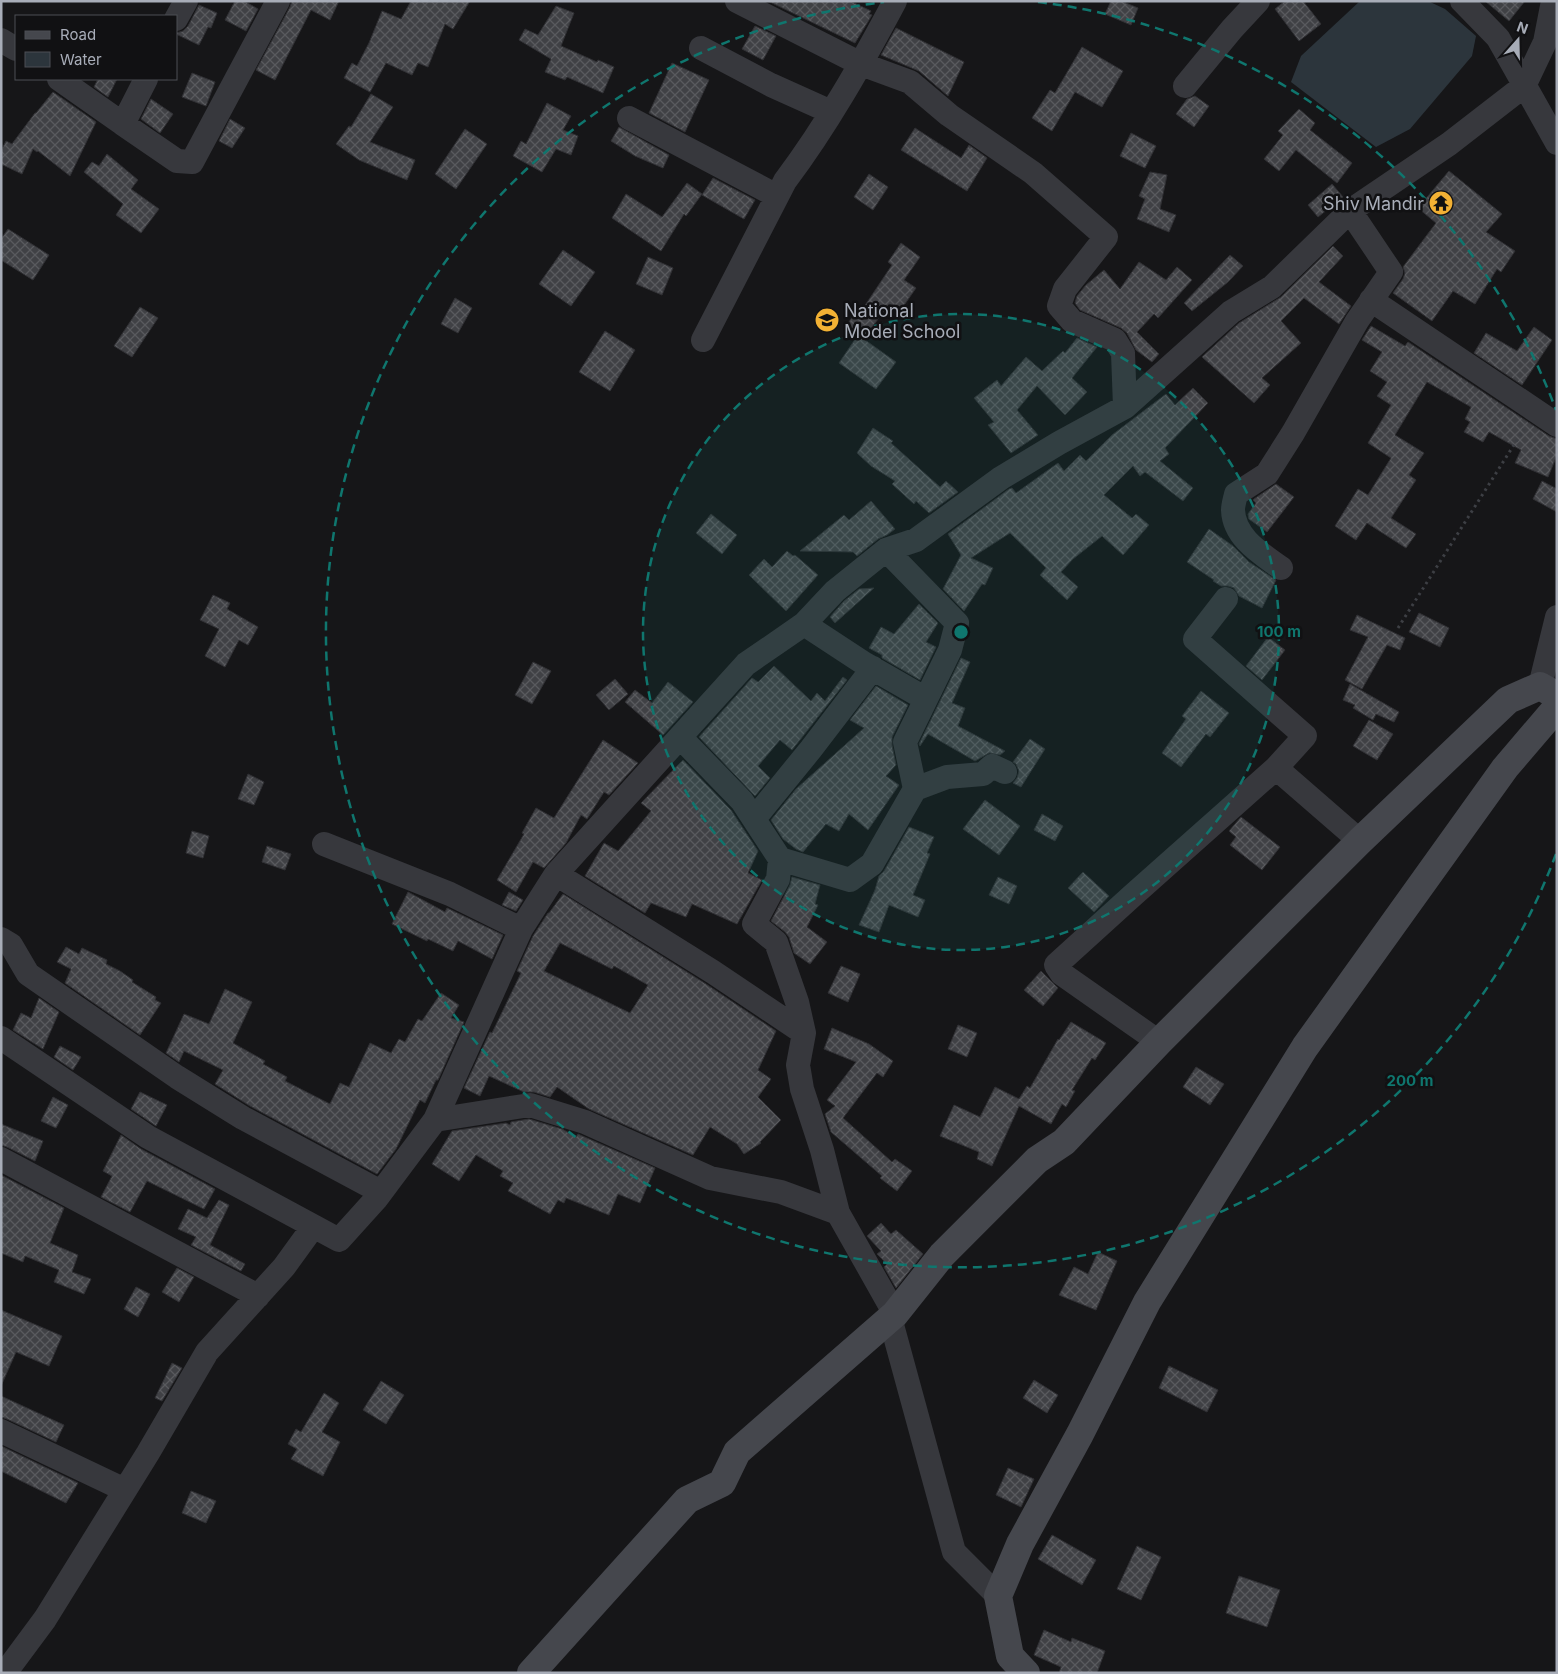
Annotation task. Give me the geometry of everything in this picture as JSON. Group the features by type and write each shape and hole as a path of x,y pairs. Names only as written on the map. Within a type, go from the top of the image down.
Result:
{"street":[{"path":"178,15 186,1"},
{"path":"60,80 177,160 192,162 278,1"},
{"path":"738,1 861,64 910,82 949,115 1033,172 1106,237 1065,288 1060,306 1072,321 1115,340 1123,353 1126,407"},
{"path":"702,340 785,181 861,64 894,1"},
{"path":"1186,86 1232,29 1258,1"},
{"path":"1462,1 1498,38 1557,143"},
{"path":"1,1038 148,1137 313,1228 339,1240 381,1192 435,1120 521,929 556,874 746,664 804,624 835,591 886,550 916,540 1001,478 1059,443 1126,407 1231,312 1272,287 1350,211 1448,144 1524,86 1545,42 1552,1"},
{"path":"1,40 15,48"},
{"path":"700,48 771,85 831,112"},
{"path":"124,124 146,80"},
{"path":"628,118 777,196"},
{"path":"1282,568 1250,545 1236,526 1233,509 1236,494 1267,474 1293,433 1330,366 1371,300 1391,272 1350,211"},
{"path":"1371,300 1557,425"},
{"path":"886,550 957,623 950,650 905,742 915,789"},
{"path":"1159,1042 1062,974 1056,966 1276,768 1306,736 1194,639 1226,598"},
{"path":"531,1673 687,1500 722,1483 737,1452 895,1314 942,1255 1037,1160 1064,1142 1159,1042 1360,841 1508,700 1548,691 1557,617"},
{"path":"804,624 872,668 926,699"},
{"path":"754,819 811,749 872,668"},
{"path":"998,1596 1020,1544 1080,1434 1147,1302 1305,1047 1505,768 1557,707"},
{"path":"680,737 742,800 780,859 778,879 754,924 776,942 797,1002 804,1033 798,1065 802,1089 822,1150 838,1213 895,1314 892,1325 954,1552 998,1596 1010,1656 1026,1673"},
{"path":"780,859 850,880 872,864 915,789 947,777 983,774 992,766 1005,772"},
{"path":"1276,768 1360,841"},
{"path":"324,844 450,894 521,929"},
{"path":"556,874 713,972 804,1033"},
{"path":"1,940 12,945 28,974 177,1077 243,1118 381,1192"},
{"path":"435,1120 530,1105 585,1122 710,1178 781,1192 838,1213"},
{"path":"1,1160 258,1296"},
{"path":"5,1673 45,1619 207,1352 284,1267 313,1228"},
{"path":"1,1431 125,1490"}],"path":[{"path":"1398,628 1536,410"}],"water":[{"path":"1360,1 1428,1 1445,9 1476,36 1472,56 1410,129 1376,147 1291,82 1301,56"}],"building":[{"path":"235,1 244,1 258,9 246,31 225,20"},
{"path":"292,1 339,1 330,20 311,10 275,80 256,70"},
{"path":"411,1 470,1 453,29 445,24 428,67 418,63 412,75 386,63 370,92 344,78 352,63 357,66 382,11 401,19"},
{"path":"768,1 850,1 871,11 869,14 872,15 855,43"},
{"path":"1111,1 1121,1 1138,8 1131,25 1105,14"},
{"path":"1285,1 1303,1 1321,24 1299,41 1275,9"},
{"path":"1485,1 1525,1 1509,21"},
{"path":"199,5 217,13 211,28 208,27 199,45 178,35 178,32 183,31 188,26"},
{"path":"556,6 574,13 561,46 597,62 598,60 614,67 603,93 567,77 565,80 545,72 551,59 519,40 525,29 538,35"},
{"path":"755,26 776,36 763,60 742,49"},
{"path":"896,28 964,62 948,96 919,71 881,55"},
{"path":"1082,47 1123,71 1102,107 1075,92 1052,131 1032,118 1050,90 1055,93"},
{"path":"672,63 709,80 685,132 649,113"},
{"path":"192,73 215,82 206,106 182,97"},
{"path":"98,80 116,80 108,97 94,87"},
{"path":"53,92 96,122 70,176 33,149 22,174 1,164 1,151 6,141 12,144"},
{"path":"371,94 393,107 370,142 415,160 407,180 359,160 336,144 349,126 351,127"},
{"path":"1195,96 1209,106 1194,127 1176,114 1187,99"},
{"path":"151,99 173,114 160,133 141,119"},
{"path":"547,103 571,116 563,130 578,136 571,155 556,149 542,172 513,156 521,141 526,144"},
{"path":"1299,109 1315,123 1310,130 1352,163 1337,183 1296,150 1279,171 1264,159 1283,135 1278,131"},
{"path":"230,119 245,128 232,148 219,141"},
{"path":"619,127 669,155 663,168 635,156 611,141"},
{"path":"915,128 961,158 969,145 987,158 967,191 901,150"},
{"path":"465,129 487,144 456,189 435,174"},
{"path":"1131,133 1156,146 1145,168 1120,156"},
{"path":"107,154 138,180 131,189 159,209 141,233 116,215 123,204 84,172 92,162 99,166"},
{"path":"1449,171 1502,214 1486,232 1515,251 1501,272 1497,269 1475,304 1453,291 1432,321 1393,293 1403,279 1405,273 1403,267 1436,223 1418,208"},
{"path":"1150,172 1167,175 1160,209 1176,215 1169,232 1137,219 1145,199 1139,196"},
{"path":"869,174 888,187 873,210 854,197"},
{"path":"713,178 755,200 744,219 702,195"},
{"path":"687,183 702,194 686,216 684,214 661,251 612,218 626,194 662,217"},
{"path":"1332,184 1343,197 1318,217 1308,205"},
{"path":"8,229 49,255 33,280 1,260 1,239"},
{"path":"901,243 920,257 904,280 916,288 900,311 889,304 864,338 846,326 861,305 864,307 892,265 888,262"},
{"path":"1333,246 1343,256 1319,282 1351,306 1339,324 1304,298 1281,321 1301,343 1262,378 1270,385 1254,403 1202,357 1239,323 1281,297"},
{"path":"563,250 595,272 571,306 539,284"},
{"path":"1230,255 1243,266 1228,282 1192,311 1184,303"},
{"path":"648,257 673,268 662,295 636,284"},
{"path":"1139,262 1166,280 1177,267 1192,280 1158,318 1154,314 1137,332 1159,354 1152,362 1136,350 1127,333 1121,328 1080,310 1075,303 1077,296 1086,285 1104,270 1120,289"},
{"path":"455,298 472,308 458,333 441,324"},
{"path":"140,307 158,318 132,357 114,346"},
{"path":"1371,326 1405,346 1408,342 1549,436 1557,439 1557,455 1548,477 1515,463 1521,450 1489,432 1483,442 1464,432 1470,422 1465,419 1471,407 1427,382 1395,435 1424,453 1409,475 1416,480 1391,518 1416,534 1406,548 1367,523 1356,540 1335,526 1358,489 1368,495 1391,458 1368,443 1391,405 1377,396 1387,382 1370,371 1382,352 1362,340"},
{"path":"1534,327 1552,340 1522,385 1474,353 1486,333 1517,351"},
{"path":"605,331 635,350 610,391 579,372"},
{"path":"858,335 896,362 876,389 839,363"},
{"path":"1077,338 1097,347 1072,378 1087,392 1065,415 1037,386 1017,410 1038,435 1011,453 988,425 994,422 974,398 997,380 1001,386 1026,357 1042,371 1063,351 1065,353"},
{"path":"1193,388 1208,403 1165,448 1169,454 1160,461 1193,488 1183,501 1145,472 1140,476 1133,466 1104,495 1132,518 1136,514 1149,525 1123,555 1102,536 1073,559 1061,572 1078,587 1067,600 1040,575 1046,568 1010,533 971,558 993,568 985,585 982,584 964,611 943,589 961,555 948,534 1009,489 1012,488 1016,493 1058,463 1064,471 1080,455 1086,461 1112,435 1166,394 1175,405"},
{"path":"873,428 893,441 891,443 940,487 946,481 958,492 929,513 916,501 914,504 892,484 895,481 871,466 857,453"},
{"path":"1542,481 1557,489 1557,512 1533,499"},
{"path":"1276,484 1294,497 1267,532 1249,519 1248,514 1256,503 1253,500"},
{"path":"871,501 895,529 887,535 878,539 857,556 853,552 800,551 844,515 849,520"},
{"path":"711,514 737,535 722,554 696,533"},
{"path":"1209,529 1233,546 1249,562 1276,580 1262,608 1239,596 1234,588 1221,586 1187,562"},
{"path":"787,551 793,556 795,555 818,575 786,611 749,575 764,559 772,567"},
{"path":"874,588 835,623 830,617 844,601 859,589"},
{"path":"213,595 230,603 227,609 258,627 248,645 239,640 225,667 205,656 219,629 200,620"},
{"path":"919,604 938,623 926,642 936,647 920,680 882,658 882,655 869,648 881,627 894,634"},
{"path":"1419,613 1449,628 1440,647 1409,632"},
{"path":"1357,615 1405,638 1400,650 1387,645 1362,689 1345,680 1368,637 1350,630"},
{"path":"1268,637 1285,650 1262,680 1246,666"},
{"path":"961,658 970,662 952,703 965,708 958,726 1005,751 1000,755 989,753 975,761 928,734 920,746 919,744"},
{"path":"533,662 551,671 532,704 515,695"},
{"path":"774,666 811,701 817,693 825,701 843,677 847,680 792,750 780,740 758,766 770,778 755,796 699,737 752,678 758,682"},
{"path":"615,679 628,694 609,710 596,695"},
{"path":"668,682 693,702 663,735 625,702 635,690 652,703"},
{"path":"1350,684 1399,712 1394,722 1376,714 1373,720 1353,708 1355,705 1343,700"},
{"path":"876,686 908,705 892,737 896,765 886,776 899,785 868,830 849,814 839,831 826,824 803,852 796,849 783,839 771,820 796,789 864,728 850,720"},
{"path":"1201,691 1229,713 1210,737 1206,734 1181,767 1162,753 1186,719 1182,716"},
{"path":"1369,720 1393,734 1377,760 1353,746"},
{"path":"1030,739 1045,749 1021,787 1013,783 1019,771 1013,762"},
{"path":"603,740 638,763 609,795 604,792 587,819 581,815 566,843 544,868 533,862 516,892 497,880 524,834 522,833 536,808 554,818"},
{"path":"683,760 731,810 758,851 748,873 762,880 737,924 692,904 686,917 651,903 645,913 585,876 604,843 618,851 651,811 641,803"},
{"path":"248,774 264,782 254,805 238,799"},
{"path":"985,800 1020,826 999,855 963,829"},
{"path":"1042,814 1063,826 1055,841 1034,830"},
{"path":"1241,817 1280,847 1262,870 1230,845 1236,837 1229,831"},
{"path":"909,827 934,837 927,853 930,854 913,895 925,900 918,917 889,905 879,932 859,925 875,890 879,876 884,871"},
{"path":"192,831 209,836 203,858 186,853"},
{"path":"267,846 291,854 285,870 262,862"},
{"path":"1083,872 1109,896 1094,912 1068,888"},
{"path":"792,877 820,885 815,904 818,905 807,927 827,942 810,964 794,953 789,937 771,921 790,885"},
{"path":"998,877 1017,886 1009,904 989,895"},
{"path":"408,892 445,912 447,908 503,935 492,959 458,941 453,951 392,924"},
{"path":"509,892 523,900 516,911 502,905"},
{"path":"563,894 706,984 776,1031 758,1070 771,1079 758,1097 781,1120 761,1143 744,1154 737,1144 710,1127 693,1155 589,1109 557,1087 550,1097 534,1092 524,1092 489,1076 480,1096 464,1088 490,1032 492,1033 521,973 517,971 533,936","holes":["560,943 612,969 614,966 648,985 630,1013 544,971"]},
{"path":"66,947 79,954 82,948 107,960 106,964 120,971 133,980 132,982 156,997 155,1000 161,1003 140,1035 65,983 71,969 57,962"},
{"path":"841,966 860,974 848,1002 828,993"},
{"path":"1041,971 1058,988 1043,1006 1024,990"},
{"path":"225,989 252,1002 233,1043 265,1061 263,1064 287,1077 285,1081 330,1104 340,1083 349,1087 370,1043 391,1053 399,1039 405,1042 418,1019 422,1021 441,993 459,1005 451,1018 464,1022 438,1080 436,1080 425,1103 420,1100 396,1149 377,1174 250,1106 215,1084 223,1070 184,1051 179,1062 166,1053 184,1014 209,1024"},
{"path":"39,998 59,1012 43,1049 13,1030 21,1013 31,1018"},
{"path":"1071,1022 1106,1043 1095,1060 1092,1058 1072,1090 1075,1091 1066,1107 1062,1104 1051,1124 1019,1106 992,1166 977,1159 979,1152 940,1136 954,1105 980,1117 995,1087 1019,1099 1027,1086 1030,1088 1058,1039"},
{"path":"958,1025 977,1033 967,1057 948,1049"},
{"path":"832,1028 869,1044 893,1061 883,1077 877,1073 843,1118 892,1162 895,1159 912,1171 897,1191 880,1178 882,1176 831,1132 825,1114 835,1106 827,1100 856,1062 824,1049"},
{"path":"60,1046 81,1057 73,1070 54,1057"},
{"path":"1196,1067 1224,1084 1210,1105 1183,1087"},
{"path":"140,1092 167,1105 156,1126 131,1109"},
{"path":"53,1097 68,1105 56,1128 41,1121"},
{"path":"529,1119 562,1129 576,1137 578,1134 655,1168 640,1203 618,1194 609,1215 566,1198 564,1203 558,1200 550,1214 508,1191 513,1183 500,1176 503,1171 476,1155 459,1181 432,1164 452,1131 506,1123 510,1125 511,1122"},
{"path":"1,1124 43,1141 35,1161 1,1145"},
{"path":"121,1135 141,1149 215,1189 204,1209 147,1181 130,1212 101,1197 112,1176 103,1171"},
{"path":"1,1175 64,1208 50,1243 78,1255 72,1272 91,1279 84,1294 54,1282 59,1270 25,1256 23,1262 1,1253"},
{"path":"219,1200 229,1205 210,1245 245,1264 241,1271 191,1245 196,1237 178,1229 188,1209 207,1218"},
{"path":"881,1223 891,1234 896,1230 923,1254 896,1288 884,1267 887,1264 877,1254 881,1251 867,1236"},
{"path":"1098,1252 1117,1261 1096,1310 1059,1295 1074,1267 1088,1274"},
{"path":"177,1268 194,1277 179,1302 162,1292"},
{"path":"136,1287 150,1294 138,1317 124,1309"},
{"path":"1,1310 62,1336 49,1366 16,1352 1,1386"},
{"path":"172,1363 182,1368 162,1401 155,1398"},
{"path":"1169,1366 1218,1390 1207,1412 1159,1388"},
{"path":"1034,1380 1058,1395 1047,1413 1023,1398"},
{"path":"381,1381 404,1395 386,1424 363,1410"},
{"path":"324,1393 339,1403 322,1432 340,1442 323,1476 291,1459 297,1449 288,1444 296,1429 301,1432"},
{"path":"1,1396 64,1425 56,1442 1,1417"},
{"path":"1,1446 78,1483 66,1503 1,1471"},
{"path":"1008,1468 1034,1479 1021,1507 996,1495"},
{"path":"191,1491 216,1501 206,1523 182,1513"},
{"path":"1052,1535 1096,1560 1082,1585 1038,1559"},
{"path":"1137,1546 1161,1557 1141,1600 1117,1589"},
{"path":"1239,1576 1280,1590 1267,1627 1226,1613"},
{"path":"1044,1630 1071,1642 1072,1638 1105,1651 1097,1673 1059,1673 1061,1667 1034,1655"}],"place":[{"name":"Shiv Mandir","path":"1441,203"},
{"name":"National Model School","path":"827,320"}]}
